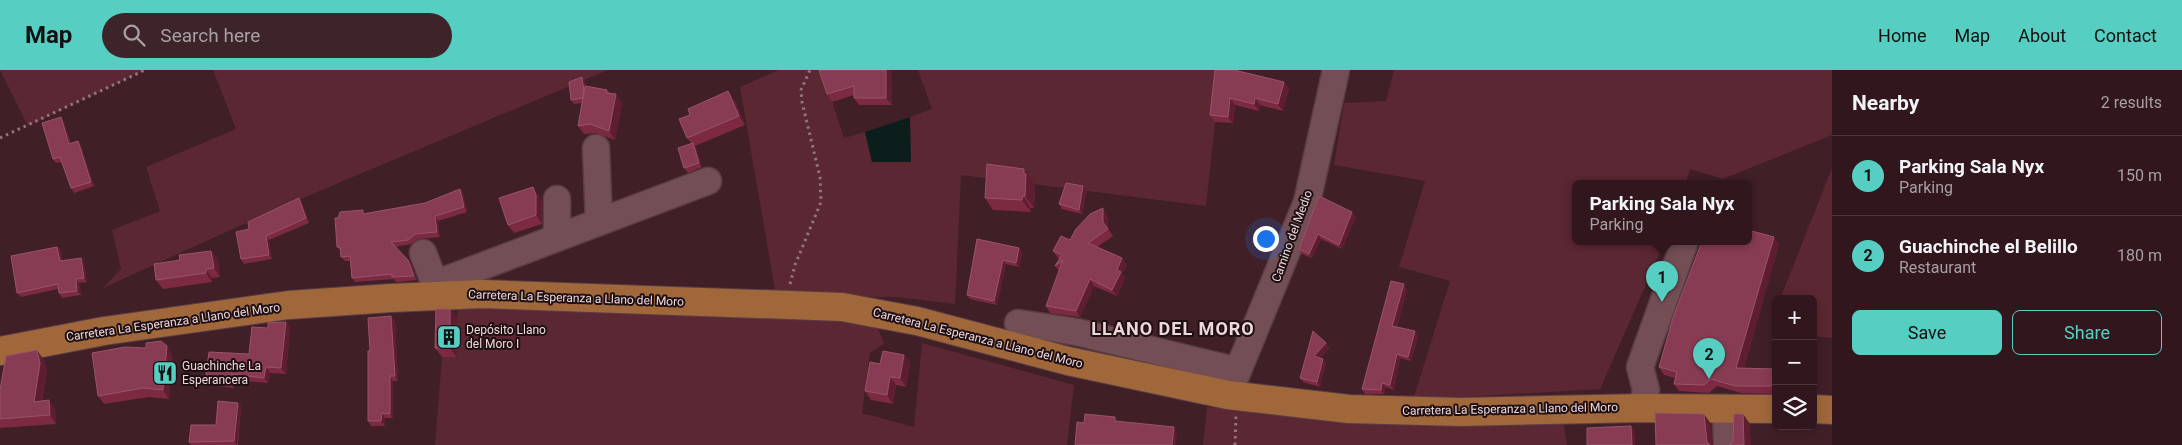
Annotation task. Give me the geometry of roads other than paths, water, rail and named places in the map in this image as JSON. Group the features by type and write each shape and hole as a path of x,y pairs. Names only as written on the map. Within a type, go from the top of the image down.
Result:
{"main road":[{"name":"Carretera La Esperanza a Llano del Moro","path":"0,351 104,331 289,305 435,290 482,294 842,306 917,321 1068,361 1233,383 1358,409 1461,412 1642,408 1772,409"},
{"path":"1817,409 1832,410"}],"street":[{"name":"Camino del Medio","path":"1233,383 1306,202 1336,70"},
{"path":"596,148 599,222"},
{"path":"423,253 435,290 557,238 708,182"},
{"path":"557,199 557,238"},
{"path":"1642,408 1646,390 1640,367 1684,245"},
{"path":"1018,323 1077,332 1233,383"},
{"path":"1726,408 1727,445"}],"water":[{"path":"910,117 911,162 872,162 865,132"}],"place":[{"name":"Parking Sala Nyx","path":"1662,302"},
{"name":"Depósito Llano del Moro I","path":"449,337"},
{"name":"Guachinche La Esperancera","path":"165,373"},
{"name":"Guachinche el Belillo","path":"1709,379"}],"district":[{"name":"LLANO DEL MORO","path":"1173,329"}]}
